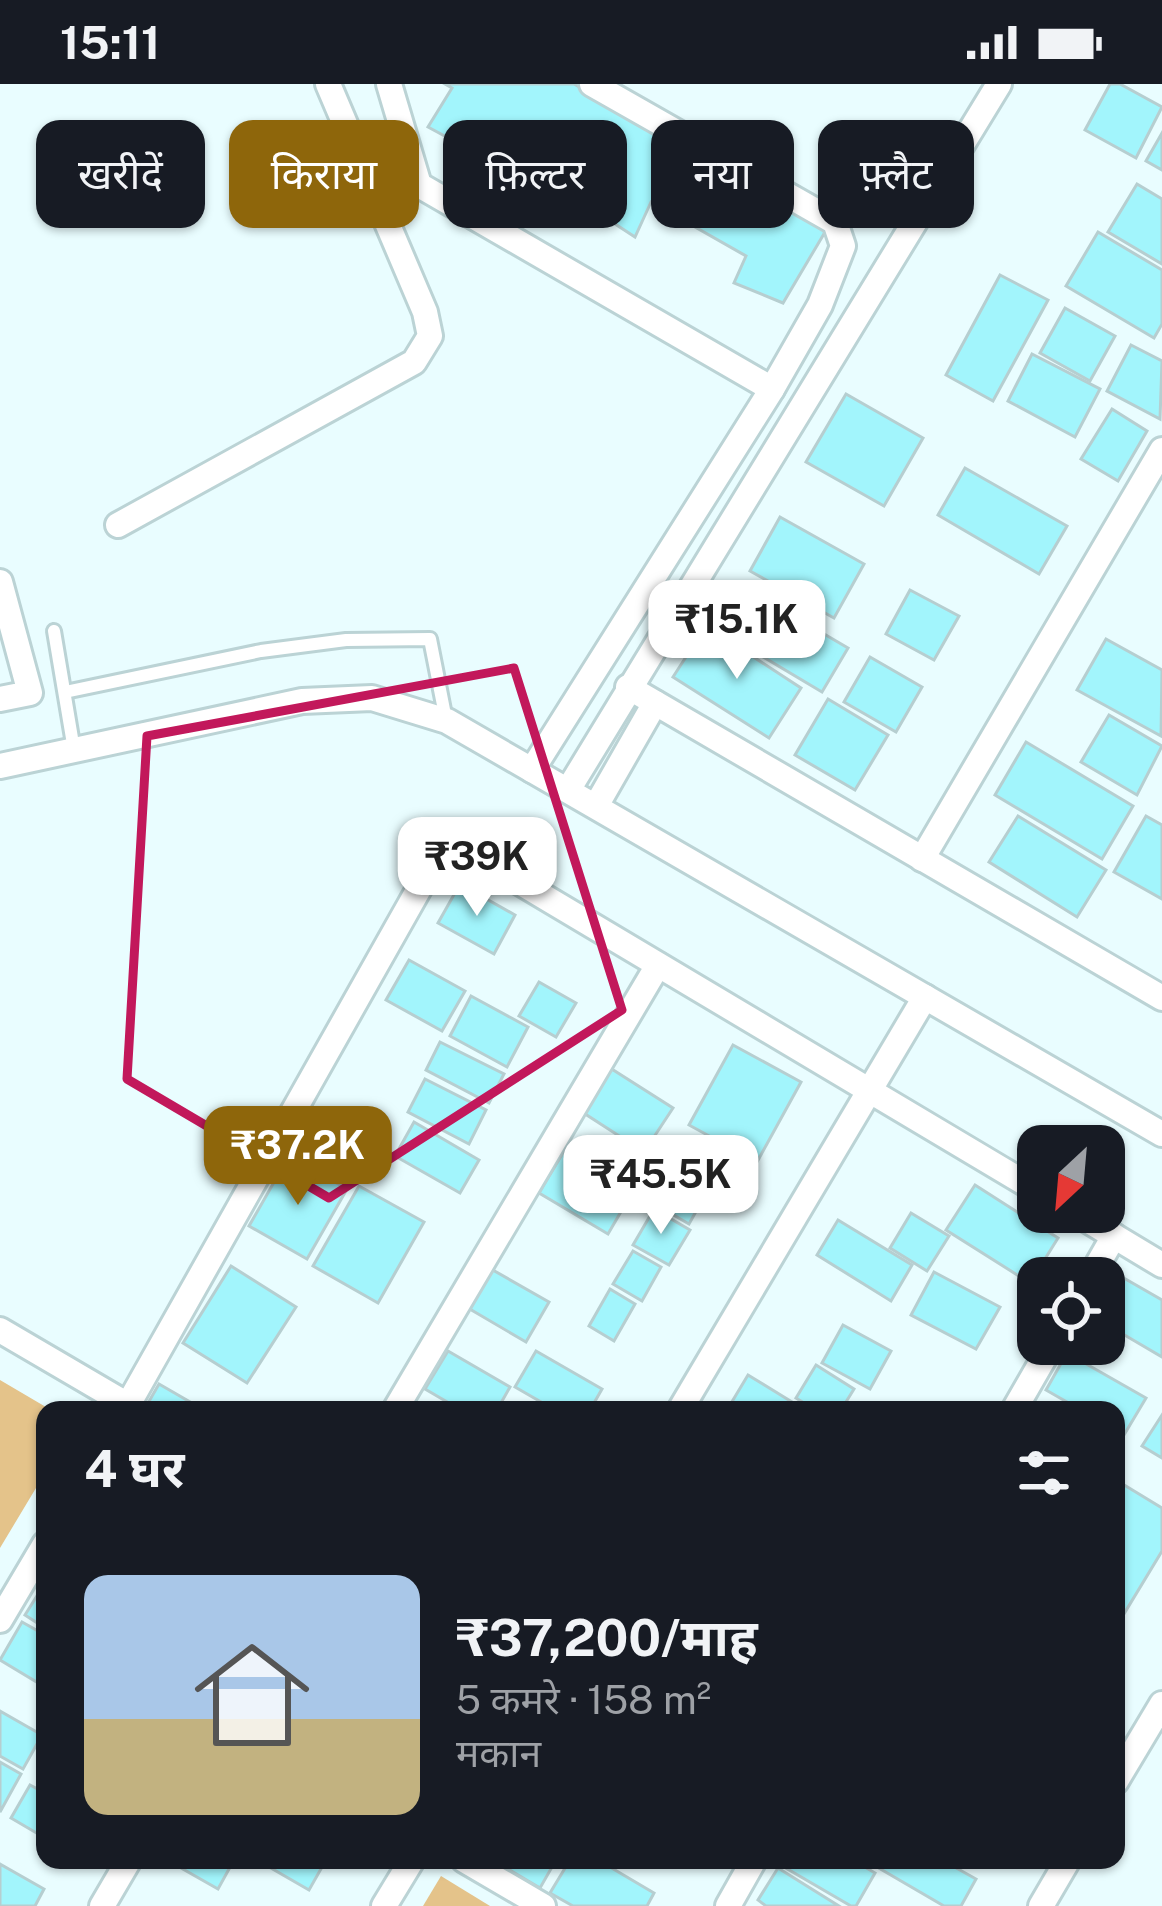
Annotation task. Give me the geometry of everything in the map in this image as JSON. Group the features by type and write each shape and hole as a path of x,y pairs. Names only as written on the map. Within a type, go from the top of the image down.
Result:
{"street":[{"path":"118,525 414,362 430,336 425,312 328,84"},
{"path":"388,84 419,185 772,389"},
{"path":"532,770 772,389 820,305 843,246 835,222 592,84"},
{"path":"568,790 999,84"},
{"path":"922,859 1162,450"},
{"path":"0,582 30,692 0,699"},
{"path":"628,687 1162,998"},
{"path":"0,766 302,701 372,698 446,722 1162,1134"},
{"path":"596,806 656,704"},
{"path":"130,1401 429,871 450,854 474,855 1017,1178"},
{"path":"400,1401 658,965"},
{"path":"685,1401 926,997"},
{"path":"1109,1233 1162,1265"},
{"path":"1102,1257 1114,1236"},
{"path":"0,1330 115,1401"},
{"path":"1019,1401 1040,1365"},
{"path":"0,1620 36,1559"},
{"path":"1125,1766 1162,1704"},
{"path":"102,1906 124,1869"},
{"path":"385,1906 407,1869"},
{"path":"479,1869 543,1906"},
{"path":"728,1906 749,1869"},
{"path":"1041,1906 1063,1869"}],"lane":[{"path":"54,631 74,750"},
{"path":"64,692 261,651 346,640 430,639 446,722"}],"highlighted area":[{"path":"514,668 622,1010 329,1198 127,1079 147,736"}],"shaded area":[{"path":"0,1380 36,1401 36,1488 0,1548"},
{"path":"441,1876 490,1906 423,1906"}],"building":[{"path":"445,84 574,84 651,127 651,202 635,237 621,228 627,228 627,120 443,120 443,135 428,127 452,88"},
{"path":"1110,84 1120,84 1162,107 1136,158 1085,130"},
{"path":"1162,133 1162,170 1146,161"},
{"path":"1137,184 1162,199 1162,264 1108,232"},
{"path":"794,208 818,221 818,228 827,228 783,303 734,283 746,256 697,228 794,228"},
{"path":"1098,232 1162,270 1162,324 1154,338 1066,286"},
{"path":"1000,275 1048,300 993,401 946,375"},
{"path":"1065,308 1115,336 1090,381 1040,353"},
{"path":"1131,345 1162,361 1160,419 1107,391"},
{"path":"1032,354 1100,389 1075,437 1008,401"},
{"path":"846,394 923,438 884,506 806,462"},
{"path":"1112,409 1147,431 1118,481 1081,459"},
{"path":"965,468 1067,526 1039,574 938,515"},
{"path":"780,517 864,564 834,618 750,571"},
{"path":"910,590 959,616 934,660 886,634"},
{"path":"773,604 848,648 822,692 748,648"},
{"path":"706,626 801,688 769,738 673,677"},
{"path":"1106,639 1162,670 1161,736 1077,690"},
{"path":"870,657 922,687 896,732 844,702"},
{"path":"828,699 888,735 855,790 795,755"},
{"path":"1109,715 1162,746 1137,795 1081,762"},
{"path":"1026,742 1133,806 1102,859 995,795"},
{"path":"1018,816 1106,870 1077,917 989,862"},
{"path":"1146,816 1162,825 1162,899 1114,872"},
{"path":"460,884 515,915 494,954 438,923"},
{"path":"409,960 465,991 442,1031 386,1000"},
{"path":"539,982 576,1003 556,1037 519,1016"},
{"path":"471,996 528,1027 507,1067 450,1036"},
{"path":"440,1042 504,1074 489,1103 426,1070"},
{"path":"733,1045 801,1082 757,1162 689,1125"},
{"path":"607,1066 673,1108 644,1152 579,1110"},
{"path":"425,1079 486,1110 469,1144 408,1112"},
{"path":"320,1113 373,1142 351,1181 299,1152"},
{"path":"414,1122 479,1160 460,1193 395,1156"},
{"path":"564,1151 633,1191 608,1234 539,1193"},
{"path":"289,1156 347,1189 307,1259 249,1226"},
{"path":"678,1172 708,1190 689,1224 658,1206"},
{"path":"975,1185 1017,1212 1017,1233 1050,1233 1058,1238 1046,1257 1017,1257 1017,1275 946,1230"},
{"path":"359,1186 424,1222 378,1303 313,1266"},
{"path":"654,1209 690,1230 669,1265 633,1245"},
{"path":"911,1213 949,1236 927,1271 890,1248"},
{"path":"838,1220 912,1265 891,1301 817,1255"},
{"path":"633,1251 661,1267 642,1301 613,1284"},
{"path":"231,1266 296,1307 247,1383 183,1343"},
{"path":"491,1269 549,1302 526,1342 468,1308"},
{"path":"934,1272 1000,1307 976,1349 911,1315"},
{"path":"1125,1279 1162,1300 1162,1357 1125,1335"},
{"path":"610,1289 635,1304 614,1341 589,1326"},
{"path":"843,1325 891,1351 870,1389 822,1363"},
{"path":"448,1351 510,1387 502,1401 446,1401 425,1389"},
{"path":"536,1351 602,1389 595,1401 539,1401 515,1387"},
{"path":"816,1365 854,1389 847,1401 796,1398"},
{"path":"1060,1365 1088,1365 1146,1398 1125,1433 1125,1401 1065,1401 1046,1390"},
{"path":"748,1375 790,1401 732,1401"},
{"path":"159,1384 188,1401 149,1401"},
{"path":"1162,1415 1162,1458 1142,1446"},
{"path":"1125,1485 1162,1508 1162,1551 1125,1612"},
{"path":"36,1597 36,1622 25,1615"},
{"path":"22,1622 36,1630 36,1682 0,1660"},
{"path":"0,1711 36,1732 36,1746 23,1769 0,1756"},
{"path":"0,1762 21,1774 0,1812"},
{"path":"30,1785 36,1788 36,1833 11,1818"},
{"path":"0,1864 44,1889 35,1906 0,1906"},
{"path":"183,1869 229,1869 218,1889"},
{"path":"273,1869 321,1869 309,1890"},
{"path":"508,1869 551,1869 540,1888"},
{"path":"565,1869 613,1869 654,1893 647,1906 573,1906 550,1893"},
{"path":"780,1869 839,1906 766,1906 758,1900"},
{"path":"787,1869 868,1869 875,1873 856,1906"},
{"path":"880,1869 958,1869 976,1879 961,1906 944,1906"}]}
